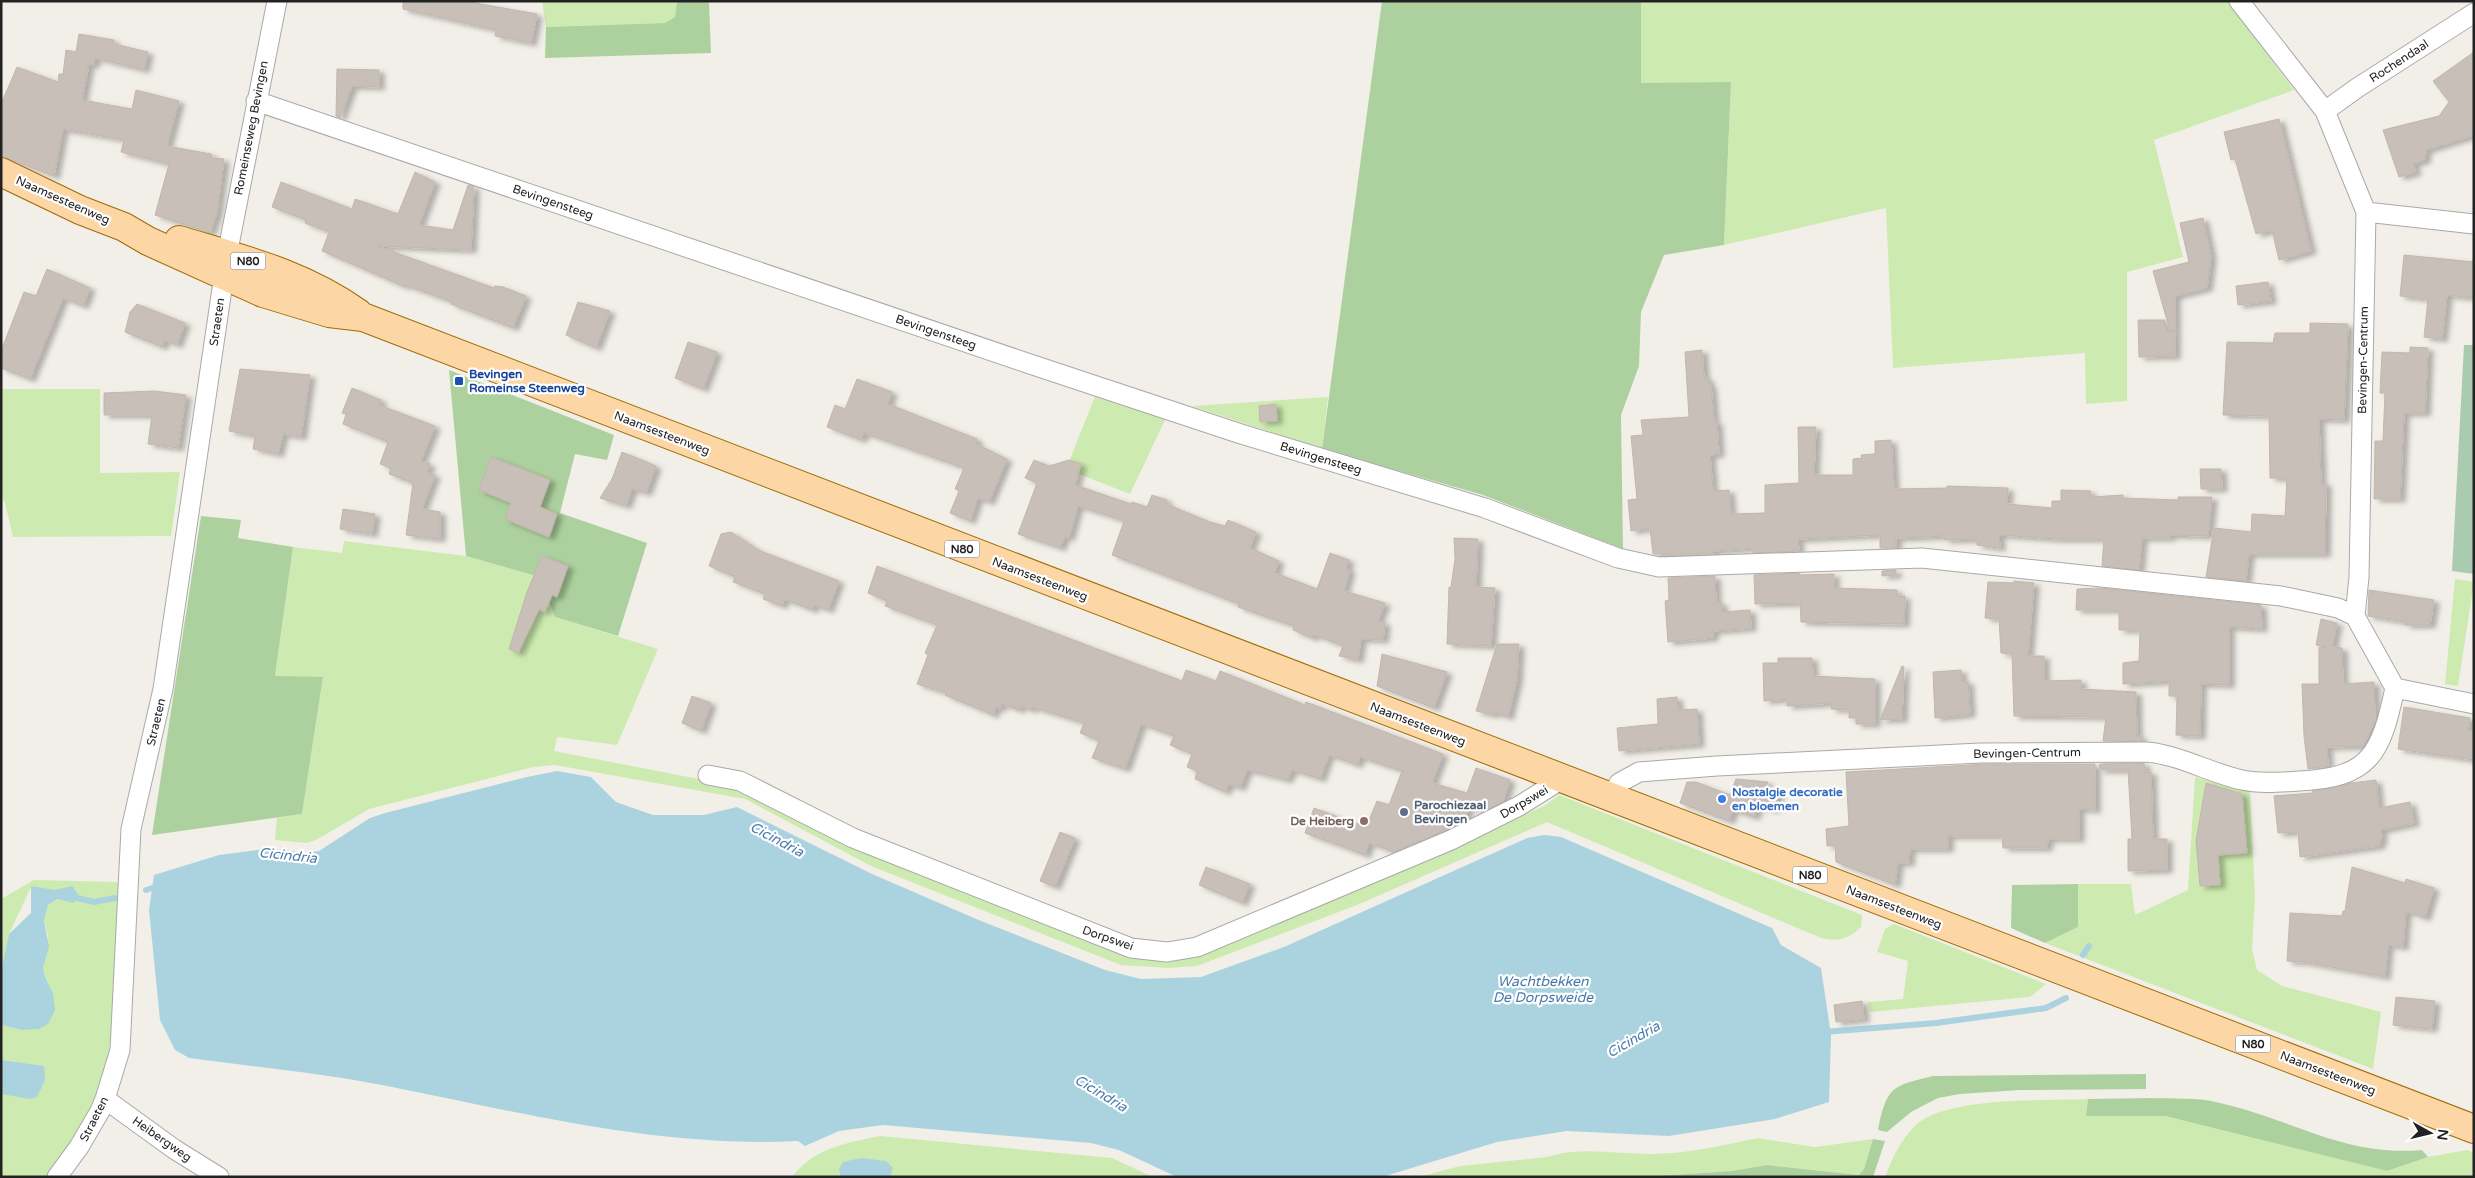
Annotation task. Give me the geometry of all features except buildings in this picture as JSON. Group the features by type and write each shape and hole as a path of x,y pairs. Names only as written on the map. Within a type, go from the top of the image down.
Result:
{"main road":[{"name":"Naamsesteenweg","path":"1,172 80,210 124,227 148,241 225,266 263,293 329,314 363,317 2474,1129"}],"street":[{"name":"Romeinseweg Bevingen","path":"225,266 277,1"},
{"name":"Bevingen-Centrum","path":"2239,1 2325,111 2366,212 2359,577 2355,616"},
{"name":"Rochendaal","path":"2325,111 2474,13"},
{"name":"Bevingensteeg","path":"256,101 1030,364 1242,434 1485,508 1618,558 1659,567 1922,558 2133,578 2281,596 2338,608 2355,616"},
{"path":"2366,212 2474,224"},
{"name":"Straeten","path":"57,1177 79,1147 105,1099 120,1050 131,829 163,689 225,266"},
{"path":"2355,616 2395,688 2474,704"},
{"name":"Bevingen-Centrum","path":"1611,798 1619,783 1639,772 1717,766 1980,753 2147,752 2165,754 2243,780 2326,780 2356,770 2375,753 2387,723 2395,688"},
{"name":"Dorpswei","path":"708,775 740,781 853,838 1082,930 1131,948 1167,952 1197,947 1452,840 1519,806 1562,779"},
{"name":"Heibergweg","path":"105,1099 174,1149 219,1177"}],"green space":[{"path":"542,1 677,1 675,17 665,23 546,27"},
{"path":"677,1 709,1 711,53 545,58 546,27 665,23 675,17"},
{"path":"1382,1 1641,1 1641,83 1731,82 1724,245 1664,255 1641,312 1639,366 1621,415 1623,549 1483,495 1322,449"},
{"path":"1641,1 2227,1 2294,90 2154,140 2183,257 2127,272 2127,401 2086,404 2085,353 1893,368 1886,208 1724,245 1731,83 1641,83"},
{"path":"2464,345 2474,345 2474,574 2452,571"},
{"path":"449,370 614,435 607,460 575,454 560,513 647,543 618,636 555,617 540,577 466,556"},
{"path":"1,389 100,389 100,473 180,472 171,536 13,537 5,503 1,496"},
{"path":"1096,394 1166,418 1130,494 1066,469"},
{"path":"1328,397 1322,449 1192,406"},
{"path":"201,516 241,520 238,538 293,547 275,676 323,677 302,814 152,835"},
{"path":"344,541 466,556 540,577 555,617 658,649 617,745 557,737 554,751 751,789 1153,957 1358,889 1544,806 1559,795 1862,915 1861,927 1848,937 1833,940 1821,938 1547,822 1357,905 1197,966 1168,968 1121,965 871,866 745,799 555,765 533,767 369,809 318,839 307,843 275,840 277,818 302,814 323,678 275,677 293,547 342,553"},
{"path":"2455,579 2474,582 2458,686 2445,684"},
{"path":"2195,777 2250,792 2255,898 2252,949 2257,970 2282,986 2381,1012 2373,1069 2045,943 2078,927 2078,884 2131,884 2135,915 2188,890"},
{"path":"34,880 119,882 114,1012 107,1063 100,1086 90,1110 70,1145 46,1177 1,1177 1,1025 22,1030 53,993 45,977 43,967 48,936 44,921 48,905 57,899 74,902 55,890 31,887 9,934 1,971 1,899"},
{"path":"2078,884 2078,927 2045,943 2011,928 2012,885"},
{"path":"1894,924 2046,984 2030,997 1870,1012 1868,1002 1903,999 1908,961 1877,952 1885,929"},
{"path":"2146,1074 2146,1089 2020,1090 1960,1094 1938,1098 1911,1112 1887,1132 1878,1130 1885,1104 1893,1090 1908,1082 1933,1076"},
{"path":"2151,1098 2212,1101 2246,1110 2343,1142 2368,1148 2394,1151 2422,1150 2428,1157 2387,1171 2165,1116 2086,1116 2088,1099"},
{"path":"2088,1099 2086,1116 2165,1116 2387,1171 2428,1157 2467,1150 2474,1153 2474,1177 1885,1177 1901,1143 1916,1125 1930,1116 1950,1109 1998,1102"},
{"path":"880,1136 1112,1158 1153,1177 792,1177 810,1159 821,1153 843,1144"},
{"path":"1758,1138 1815,1147 1873,1139 1864,1169 1859,1175 1767,1165 1732,1171 1643,1177 1419,1177 1460,1166 1547,1157 1572,1152 1599,1151 1664,1154 1705,1149"},
{"path":"1873,1139 1885,1141 1873,1177 1643,1177 1732,1171 1767,1165 1859,1175 1864,1169"}],"water":[{"name":"Wachtbekken De Dorpsweide","path":"557,771 591,777 616,802 653,815 704,815 737,807 872,874 981,921 1105,970 1141,979 1201,977 1284,947 1527,838 1544,835 1561,837 1772,928 1781,945 1821,968 1831,1035 1829,1102 1775,1119 1669,1136 1567,1131 1497,1142 1382,1177 1177,1177 1119,1150 1091,1143 883,1125 839,1131 805,1146 798,1141 746,1142 643,1134 540,1117 363,1081 189,1058 175,1050 160,1020 149,910 154,875 219,855 277,849 305,853 319,851 370,818"},
{"path":"31,886 55,890 72,886 78,894 74,903 57,899 48,905 44,921 49,947 43,967 45,977 53,993 55,1010 48,1024 39,1029 22,1030 1,1025 1,971 9,934 31,913"},
{"path":"1,1060 44,1066 45,1080 37,1097 30,1099 1,1094"},
{"path":"861,1158 886,1161 893,1168 890,1177 841,1177 839,1169 843,1162"}],"waterway":[{"name":"Cicindria","path":"146,890 159,886"},
{"name":"Cicindria","path":"69,896 94,902 115,898"},
{"name":"Cicindria","path":"2083,955 2089,946"},
{"name":"Cicindria","path":"1824,1032 1936,1023 2046,1008 2066,998"}],"place":[{"name":"Bevingen Romeinse Steenweg","path":"459,381"},
{"name":"Nostalgie decoratie en bloemen","path":"1722,799"},
{"name":"Parochiezaal Bevingen","path":"1404,812"},
{"name":"De Heiberg","path":"1364,821"}]}
